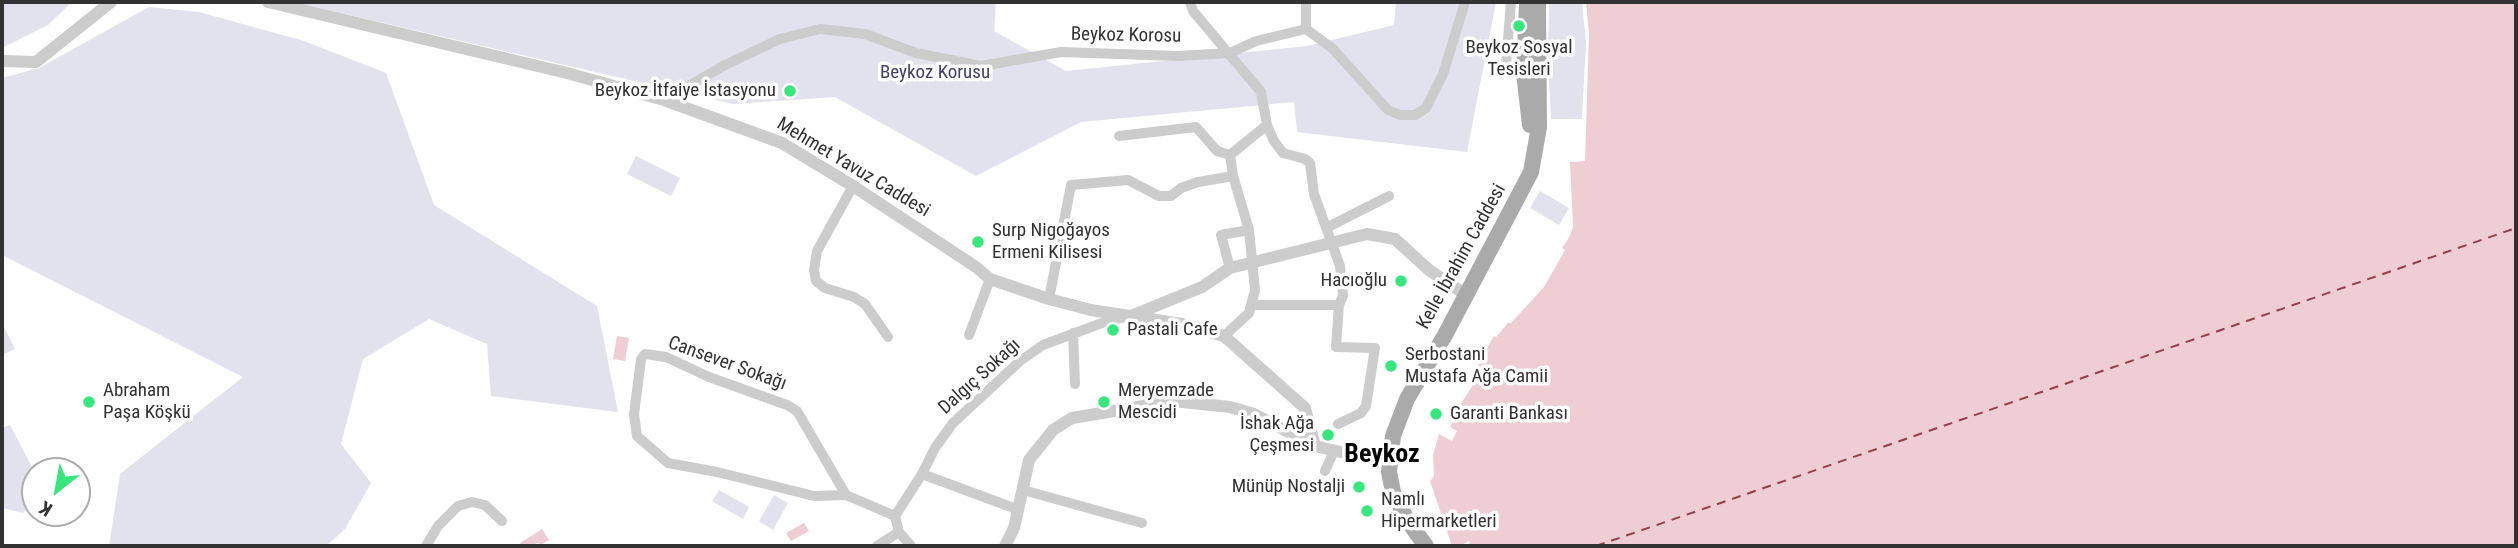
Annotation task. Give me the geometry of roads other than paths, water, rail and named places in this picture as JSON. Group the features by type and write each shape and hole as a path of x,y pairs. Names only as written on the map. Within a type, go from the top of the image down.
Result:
{"main road":[{"name":"Kelle İbrahim Caddesi","path":"1527,2 1524,73 1534,151"},
{"name":"Kelle İbrahim Caddesi","path":"1426,546 1407,520 1393,492 1389,472 1396,425 1407,399 1527,183 1539,127 1538,2"}],"street":[{"path":"2,61 36,62 111,2"},
{"name":"Mehmet Yavuz Caddesi","path":"268,2 567,73 664,100 782,143 853,186 990,279 1091,310 1182,324 1223,335 1305,408 1315,446"},
{"path":"1190,2 1193,10 1261,92 1274,141 1283,153 1310,163 1314,194 1328,227 1340,267 1343,296 1339,305 1336,348 1375,348 1366,406 1361,412 1338,424"},
{"path":"1306,2 1306,29 1332,48 1388,110 1400,115 1415,115 1426,108 1443,74 1465,2"},
{"path":"1511,2 1506,65 1524,73"},
{"name":"Beykoz Korosu","path":"664,100 725,65 780,39 820,29 865,34 916,52 981,66 1061,52 1178,56 1230,53 1256,41 1306,29"},
{"path":"1230,155 1268,125"},
{"path":"1119,136 1196,127 1217,151 1230,155"},
{"path":"1223,335 1249,313 1255,290 1249,230 1233,176 1230,155"},
{"path":"1049,299 1071,185 1128,180 1159,197 1171,196 1181,188 1198,182 1233,176"},
{"path":"853,186 817,251 814,270 816,281 825,288 865,304 888,337"},
{"path":"1328,227 1389,196"},
{"path":"1230,268 1221,235 1249,230"},
{"path":"1131,316 1202,287 1230,268 1367,234 1395,239 1429,270 1466,295"},
{"path":"969,335 990,279"},
{"path":"1251,305 1339,305"},
{"name":"Dalgıç Sokağı","path":"895,516 953,423 1000,379 1043,345 1102,323 1131,316"},
{"path":"1073,333 1074,384"},
{"name":"Cansever Sokağı","path":"846,495 797,411 709,377 666,357 645,354 641,359 634,414 637,436 668,463 718,472 814,496 846,495 895,516"},
{"path":"1005,546 1014,528 1029,460 1039,445 1061,424 1072,418 1173,401 1230,407 1254,414 1315,446 1334,451 1390,457"},
{"path":"1325,471 1334,451"},
{"path":"922,474 1019,510"},
{"path":"1023,490 1142,523"},
{"path":"426,546 438,526 458,506 472,502 485,505 502,522"},
{"path":"895,516 899,532 911,546"},
{"path":"877,546 899,532"}],"place":[{"name":"Beykoz Sosyal Tesisleri","path":"1519,26"},
{"name":"Beykoz İtfaiye İstasyonu","path":"790,91"},
{"name":"Surp Nigoğayos Ermeni Kilisesi","path":"978,242"},
{"name":"Hacıoğlu","path":"1401,281"},
{"name":"Pastali Cafe","path":"1113,330"},
{"name":"Serbostani Mustafa Ağa Camii","path":"1391,366"},
{"name":"Abraham Paşa Köşkü","path":"89,402"},
{"name":"Meryemzade Mescidi","path":"1104,402"},
{"name":"Garanti Bankası","path":"1436,414"},
{"name":"İshak Ağa Çeşmesi","path":"1328,435"},
{"name":"Münüp Nostalji","path":"1359,487"},
{"name":"Namlı Hipermarketleri","path":"1367,511"}],"district":[{"name":"Beykoz","path":"1382,455"}],"park label":[{"name":"Beykoz Korusu","path":"935,73"}]}
